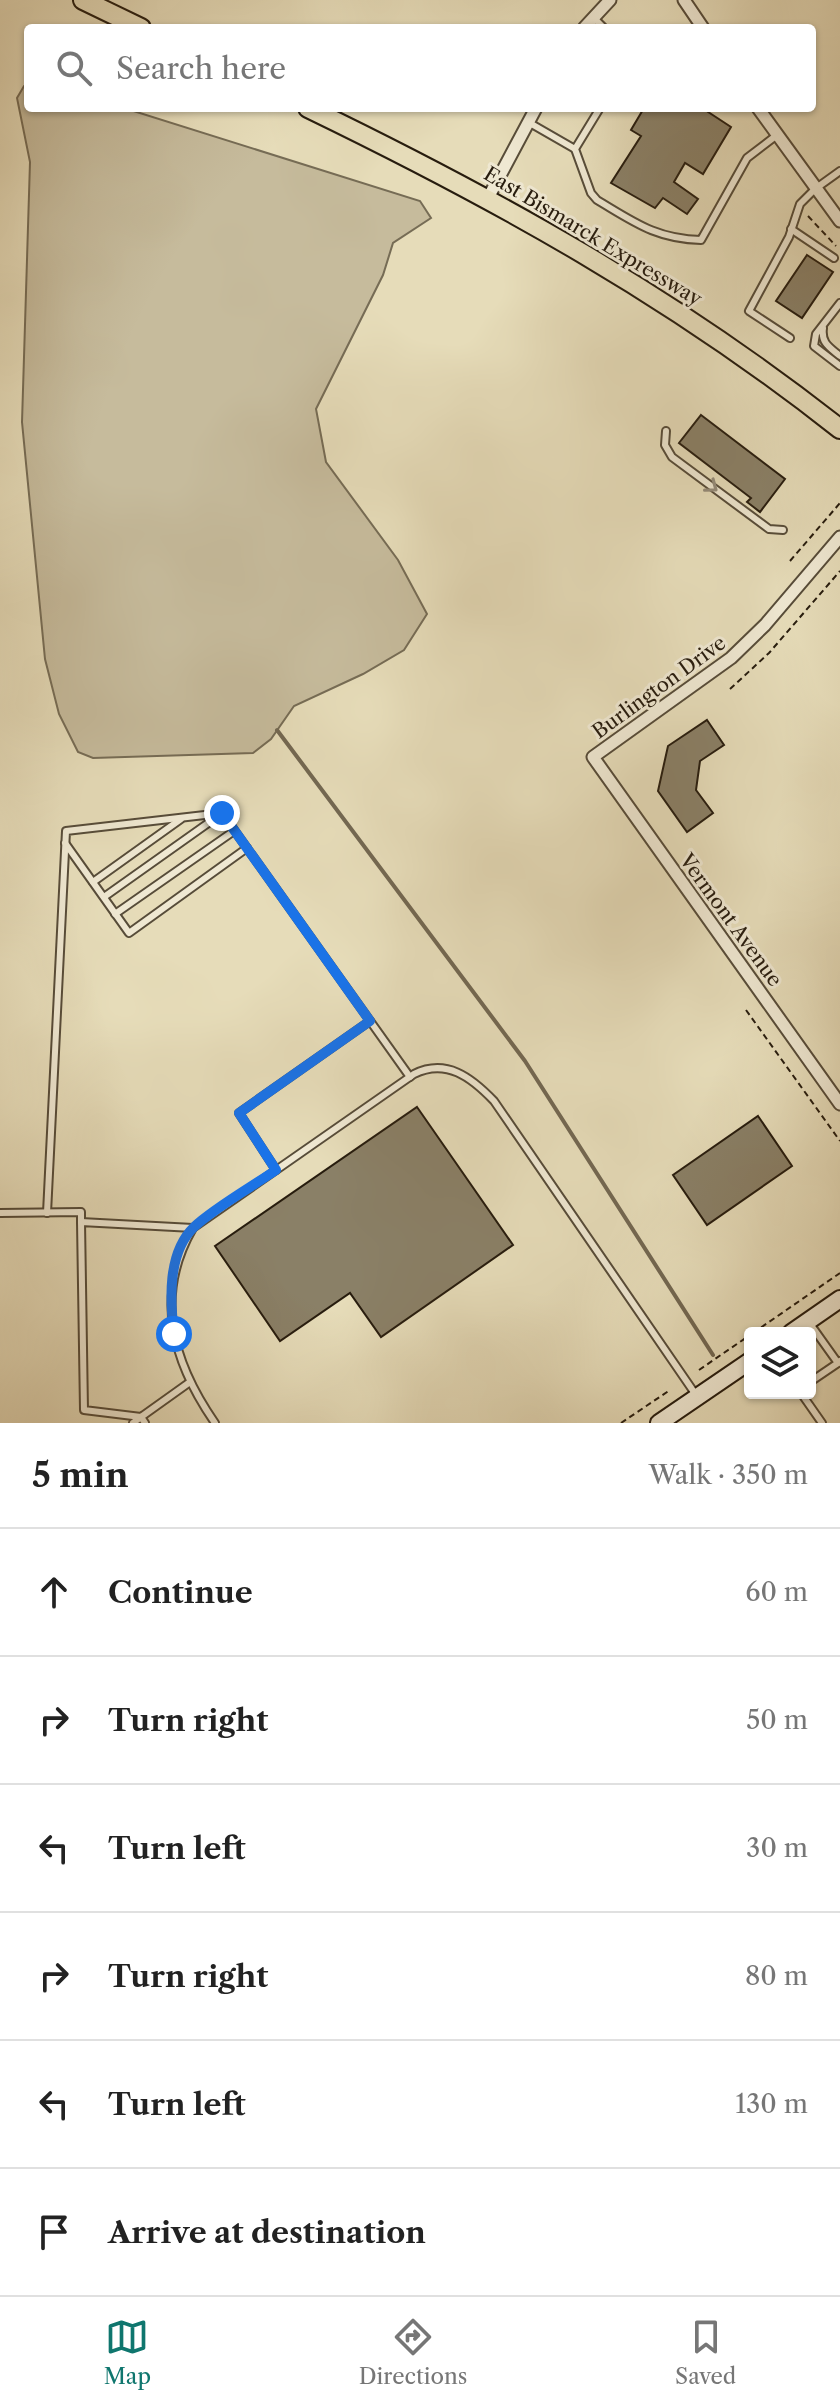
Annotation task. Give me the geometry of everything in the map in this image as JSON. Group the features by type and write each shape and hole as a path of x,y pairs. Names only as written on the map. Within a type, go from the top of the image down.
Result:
{"main road":[{"path":"83,0 133,24"},
{"name":"East Bismarck Expressway","path":"316,112 488,198 603,264 746,358 840,429"}],"street":[{"path":"587,24 610,0"},
{"path":"684,0 700,24"},
{"path":"488,198 534,112"},
{"path":"761,112 840,221"},
{"name":"Burlington Drive","path":"593,757 731,658 765,625 840,537"},
{"name":"Vermont Avenue","path":"593,757 840,1104"},
{"path":"800,1327 840,1299"},
{"path":"659,1423 744,1365"}],"lane":[{"path":"593,17 600,24"},
{"path":"575,149 598,112"},
{"path":"528,122 575,149 591,193 597,200 648,231 701,240 747,158 777,135"},
{"path":"790,338 749,311 791,229 800,204 840,171"},
{"path":"791,229 834,258"},
{"path":"840,303 816,334 814,346 840,366"},
{"path":"824,324 822,337 825,344 840,356"},
{"path":"666,431 665,445 672,457 769,529 783,530"},
{"path":"47,1213 66,831 222,813"},
{"path":"222,813 410,1077"},
{"path":"104,897 222,813"},
{"path":"93,882 184,818"},
{"path":"115,914 234,831"},
{"path":"65,843 129,933 247,848"},
{"path":"276,1170 239,1113 370,1021"},
{"path":"215,1423 182,1363 170,1303 177,1262 193,1228 410,1077 427,1068 442,1066 470,1079 494,1101 697,1397"},
{"path":"0,1213 81,1212 84,1410 143,1420"},
{"path":"81,1222 193,1228"},
{"path":"808,1321 839,1362 816,1378"},
{"path":"133,1423 143,1420 190,1382"},
{"path":"805,1399 822,1423"}],"path":[{"path":"800,204 821,232 840,250"},
{"path":"790,561 840,503"},
{"path":"730,689 780,642 840,571"},
{"path":"746,1010 840,1141"},
{"path":"761,1327 840,1273"},
{"path":"699,1370 744,1339"},
{"path":"621,1423 670,1390"}],"shaded area":[{"path":"24,86 24,112 137,112 420,201 431,218 393,243 383,275 316,409 326,462 398,560 427,614 404,650 363,674 294,706 271,739 253,753 93,758 78,752 59,714 45,659 22,422 30,162 17,98"}],"building":[{"path":"642,112 708,112 731,127 703,174 685,163 674,182 698,199 687,214 663,198 655,208 611,183 641,136 631,130"},
{"path":"807,255 833,272 802,318 776,301"},
{"path":"701,415 785,479 760,512 747,502 751,498 679,443"},
{"path":"707,720 724,745 700,761 696,790 713,813 687,832 658,791 668,746"},
{"path":"417,1107 513,1245 381,1337 350,1293 280,1341 215,1246"},
{"path":"758,1116 792,1166 707,1225 673,1175"}],"waterway":[{"path":"277,730 525,1061 713,1355"}],"route":[{"path":"174,1334 170,1303 173,1275 181,1249 193,1228 276,1170 239,1113 370,1021 222,813"}]}
